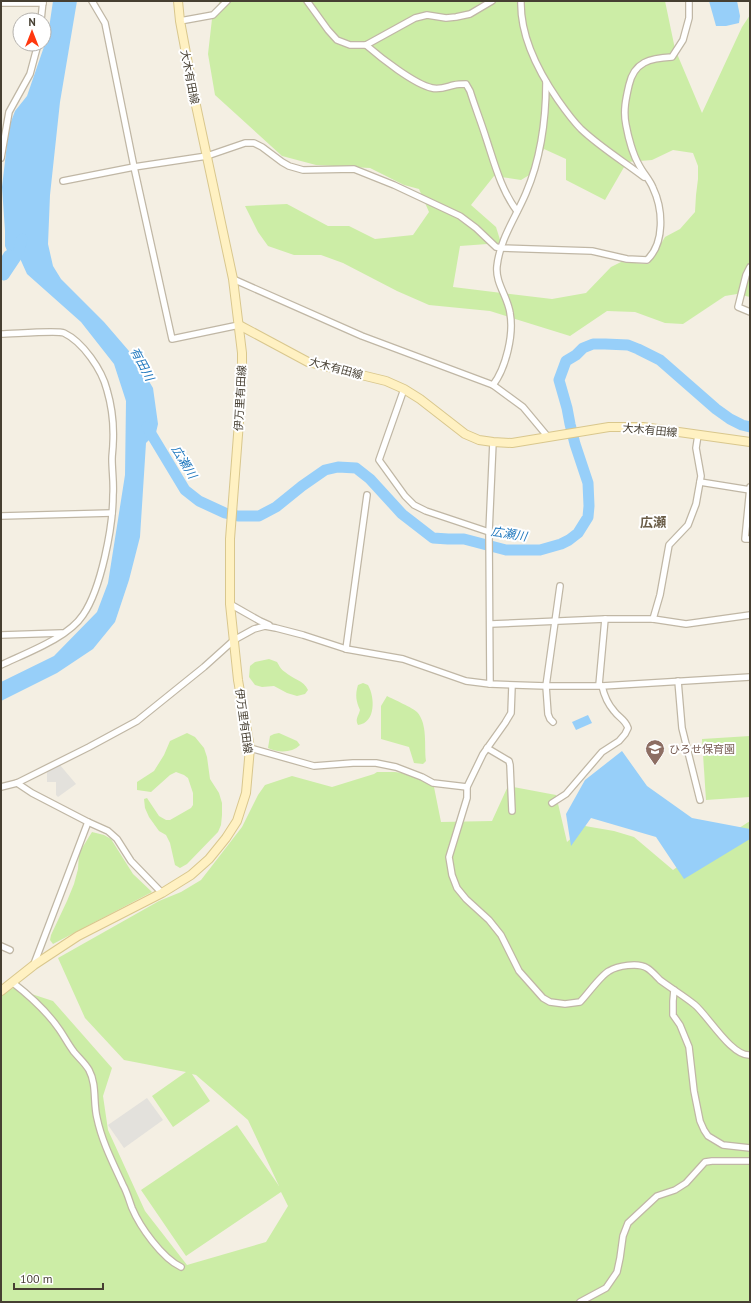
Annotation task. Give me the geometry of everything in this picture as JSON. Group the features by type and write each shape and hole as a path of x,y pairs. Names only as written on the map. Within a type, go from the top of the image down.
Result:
{"main road":[{"name":"大木有田線","path":"178,1 180,21 194,96 233,279 239,325 308,362 386,381 404,389 420,399 465,434 479,440 512,443 609,427 643,427 750,442"},
{"name":"伊万里有田線","path":"1,991 34,965 78,936 162,893 191,875 209,859 226,838 237,821 246,793 250,748 238,680 230,604 230,539 242,383 242,352 239,325"}],"street":[{"path":"92,1 105,23 134,167 172,339 239,325"},
{"path":"180,21 213,15 227,1"},
{"path":"307,1 337,40 350,45 366,45 415,18 427,16 456,18 470,14 492,1"},
{"path":"517,1 521,8"},
{"path":"521,1 525,34 536,65 568,114 580,128 649,181"},
{"path":"63,181 134,167 207,156 245,144 254,144 262,147 289,166 304,170 354,169 394,185 460,216 476,228 496,247 592,251 627,259 647,260 652,256 659,241 660,223 658,201 649,181 638,164 632,147 626,124 625,103 631,75 641,64 659,58 672,57 676,52 683,40 689,18 688,1"},
{"path":"1,3 43,2 42,12"},
{"path":"366,45 381,58 420,84 433,88 444,88 455,84 466,84 470,91 503,186 517,211"},
{"path":"1,158 9,112 30,74 36,52"},
{"path":"493,385 503,370 510,338 510,313 497,276 497,266 501,248 526,192 538,157 543,132 546,103 546,82"},
{"path":"750,267 746,275 738,307 750,312"},
{"path":"233,279 362,336 493,385 523,407 548,437"},
{"path":"1,334 63,332 73,338 92,359 101,374 107,389 111,408 114,444 112,458 112,513 104,555 94,593 82,616 70,629 43,645 1,665"},
{"path":"404,389 379,460 405,496 414,505 426,511 489,532"},
{"path":"653,619 660,595 669,545 688,525 696,504 701,476 696,448 698,435"},
{"path":"490,684 491,624 489,532 492,442"},
{"path":"700,482 750,490"},
{"path":"750,487 745,539 750,539"},
{"path":"346,649 367,495"},
{"path":"1,516 112,513"},
{"path":"552,722 548,714 546,686 560,586"},
{"path":"230,604 276,628"},
{"path":"491,624 606,619 653,619 686,624 750,615"},
{"path":"552,803 566,794 602,752 619,741 628,728 626,722 614,712 606,700 601,686 606,619"},
{"path":"1,787 17,783 138,721 204,668 234,640 254,628 265,626 303,635 346,649 403,660 466,681 490,684 512,686 601,686 750,677"},
{"path":"1,635 63,633"},
{"path":"678,681 682,728 700,800"},
{"path":"512,686 511,713 483,754 467,787 467,798 449,858 452,875 457,888 466,899 489,920 501,935 519,971 543,998 550,1002 565,1004 580,1002 609,971 624,966 637,965 646,967 659,979 696,1005 733,1047 746,1055 750,1055"},
{"path":"250,748 314,766 376,763 401,769 433,783 467,787"},
{"path":"487,748 509,761 512,811"},
{"path":"17,783 32,793 108,831 117,839 131,861 162,893"},
{"path":"34,965 88,822"},
{"path":"1,946 10,950"},
{"path":"12,982 34,999 48,1014 74,1052 89,1069 93,1080 96,1116 102,1140 127,1192 132,1208 138,1220 160,1251 172,1263 181,1267"},
{"path":"674,990 674,1015 689,1047 694,1091 700,1121 704,1130 708,1136 723,1144 750,1148"},
{"path":"580,1302 606,1288 616,1272 620,1258 623,1236 628,1223 657,1196 675,1190 686,1182 705,1162 750,1161"}],"green space":[{"path":"220,1 665,1 675,49 702,113 742,27 750,15 750,297 737,294 725,296 683,324 665,323 635,312 607,311 570,336 490,311 429,305 397,291 343,263 321,255 294,255 268,246 258,232 245,206 287,204 328,226 349,226 375,239 413,235 429,212 419,189 404,185 370,168 316,165 282,156 215,95 208,54 212,19","holes":["544,149 566,159 566,180 605,200 627,162 652,160 673,150 693,153 698,166 695,212 680,229 665,237 649,264 621,262 611,267 586,293 552,299 453,287 460,246 501,243 496,227 471,205 494,176 521,180 531,174"]},
{"path":"269,659 277,662 281,669 304,684 308,690 305,694 297,696 287,693 274,686 262,687 255,685 249,677 250,666 255,662"},
{"path":"363,683 368,685 373,702 371,715 368,720 358,725 357,719 360,710 356,692 358,685"},
{"path":"387,696 415,710 420,717 423,723 425,735 426,761 423,764 414,763 409,747 381,739 381,706"},
{"path":"187,733 195,737 204,748 207,757 210,779 219,793 222,803 222,815 221,825 218,832 187,864 180,868 175,865 170,843 166,835 159,831 149,817 145,808 144,799 147,798 159,816 166,820 170,820 191,808 193,805 193,793 188,778 176,772 170,775 151,792 137,790 137,782 154,771 164,755 170,741"},
{"path":"279,733 297,741 300,745 289,751 276,751 268,748 270,736"},
{"path":"750,736 750,797 706,800 702,739"},
{"path":"377,772 395,772 416,775 434,787 441,822 492,821 508,786 556,795 567,842 585,826 614,831 634,837 673,870 702,850 750,821 750,1302 1,1302 1,993 13,988 53,1001 112,1068 103,1096 108,1130 145,1211 187,1265 266,1242 288,1206 281,1192 186,1256 141,1190 237,1125 279,1186 248,1120 196,1075 192,1074 210,1101 173,1127 152,1096 186,1072 124,1060 85,1018 58,958 159,901 181,892 201,880 242,827 258,795 265,785 292,776 332,787"},
{"path":"92,832 104,835 111,839 133,874 152,892 53,944 50,940 51,935 74,884 78,869 79,853"}],"shaded area":[{"path":"60,765 76,784 58,797 56,795 56,782 47,782 47,772"},
{"path":"147,1098 163,1120 124,1148 108,1125"}],"water":[{"path":"53,1 77,1 60,102 50,195 48,244 53,266 61,279 104,322 135,358 153,388 158,424 154,441 150,439 146,443 140,537 129,580 115,622 93,649 57,673 1,701 1,682 54,656 97,612 108,583 125,475 126,401 114,364 81,322 27,274 18,254 14,252 9,255 5,246 2,187 9,127 15,111 27,96 42,52 52,52 51,12"},
{"path":"709,1 737,1 740,16 739,23 726,26 716,26"},
{"path":"588,715 592,723 576,730 572,722"},
{"path":"622,751 647,786 692,818 750,829 750,839 684,879 656,837 591,818 571,846 566,814 585,780"}],"waterway":[{"path":"1,268 9,255 4,275 18,254 22,239"},
{"name":"広瀬川","path":"147,427 185,490 199,501 225,513 238,516 259,516 276,507 325,470 338,467 356,468 370,479 402,514 433,538 464,539 506,550 540,550 561,544 578,533 588,517 588,483 575,444 559,380 566,361 576,355 583,348 593,344 605,344 628,345 638,349 660,360 716,409 730,419 750,427"}],"place":[{"name":"ひろせ保育園","path":"655,766"}],"district":[{"name":"広瀬","path":"653,522"}],"water label":[{"name":"有田川","path":"142,364"}]}
